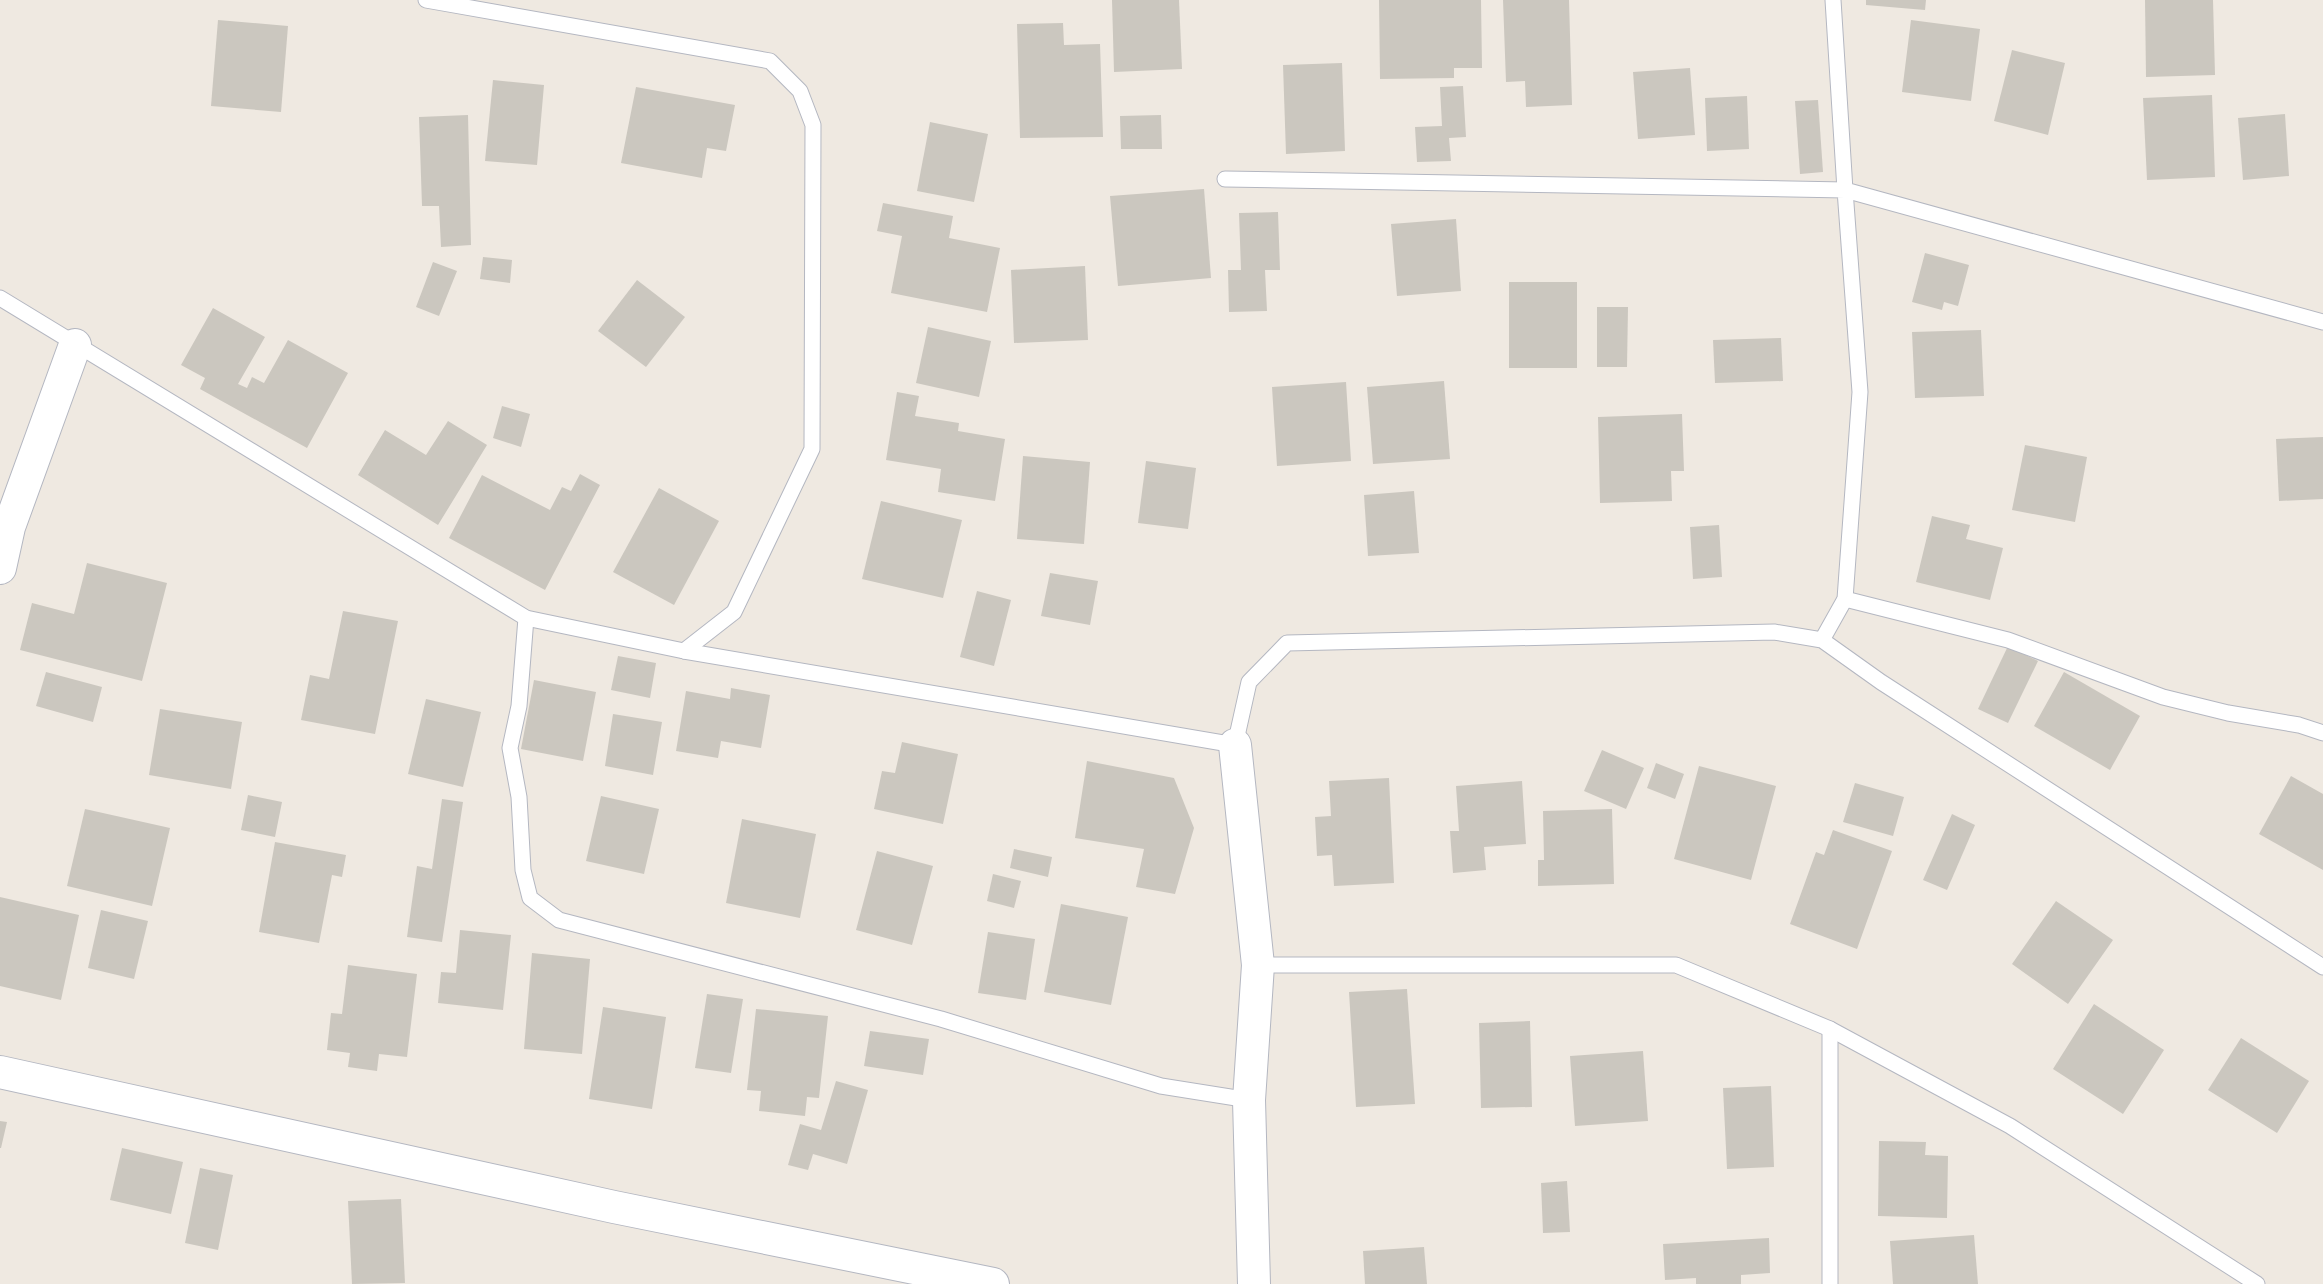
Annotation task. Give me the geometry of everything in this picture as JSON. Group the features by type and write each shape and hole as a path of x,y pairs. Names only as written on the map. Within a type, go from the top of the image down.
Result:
{"street":[{"path":"0,568 4,526 75,345"},
{"path":"1235,746 1258,964 1249,1100 1254,1284"},
{"path":"0,1072 614,1207 993,1284"}],"lane":[{"path":"426,0 771,61 800,91 813,125 812,449 734,612 684,651"},
{"path":"1821,640 1845,599 1860,392 1833,0"},
{"path":"1225,179 1845,190 2323,322"},
{"path":"0,298 526,618 684,651 1235,746 1249,682 1287,642 1774,632 1821,640 1881,682 2323,968"},
{"path":"1845,599 2008,640 2163,697 2228,713 2299,725 2323,733"},
{"path":"526,618 519,706 510,748 519,797 523,870 530,898 560,920 941,1019 1161,1086 1249,1100"},
{"path":"1258,964 1676,965 1830,1029 2010,1126 2257,1284"},
{"path":"1830,1029 1830,1284"}],"building":[{"path":"1112,0 1179,0 1182,69 1114,72"},
{"path":"1379,0 1481,0 1482,68 1454,68 1454,78 1380,79"},
{"path":"1503,0 1569,0 1572,105 1526,107 1525,81 1506,82"},
{"path":"1866,0 1926,0 1925,10 1866,5"},
{"path":"2145,0 2213,0 2215,75 2146,77"},
{"path":"218,20 288,26 281,112 211,106"},
{"path":"1911,20 1980,29 1971,101 1902,92"},
{"path":"1063,23 1064,45 1100,44 1103,137 1020,138 1017,24"},
{"path":"2012,50 2065,63 2048,135 1994,121"},
{"path":"1342,63 1345,151 1286,154 1283,65"},
{"path":"1690,68 1695,135 1638,139 1633,72"},
{"path":"493,80 544,85 537,165 485,161"},
{"path":"1463,86 1466,137 1449,138 1451,161 1417,162 1415,127 1442,126 1440,87"},
{"path":"636,87 735,105 726,151 707,148 702,178 621,163"},
{"path":"2212,95 2215,177 2147,180 2143,98"},
{"path":"1747,96 1749,149 1707,151 1705,98"},
{"path":"1818,100 1823,172 1800,174 1795,101"},
{"path":"2285,114 2289,176 2243,180 2238,118"},
{"path":"468,115 471,245 441,247 439,206 422,206 419,117"},
{"path":"1161,115 1162,149 1121,149 1120,116"},
{"path":"930,122 988,134 974,202 917,191"},
{"path":"1204,189 1211,278 1118,286 1110,196"},
{"path":"883,203 953,216 949,238 1000,248 987,312 891,293 902,236 877,231"},
{"path":"1278,212 1280,270 1265,270 1267,311 1229,312 1228,270 1241,270 1239,213"},
{"path":"1456,219 1461,291 1397,296 1391,224"},
{"path":"1925,253 1969,265 1958,306 1944,302 1942,310 1912,302"},
{"path":"483,257 512,260 510,283 480,279"},
{"path":"433,262 457,271 439,316 416,307"},
{"path":"1085,266 1088,340 1014,343 1011,270"},
{"path":"637,280 685,317 646,367 598,331"},
{"path":"1509,282 1577,282 1577,368 1509,368"},
{"path":"1597,307 1628,307 1627,367 1597,367"},
{"path":"213,308 265,337 238,384 247,388 252,377 264,383 288,340 348,373 307,448 200,389 205,378 181,365"},
{"path":"928,327 991,341 979,397 916,383"},
{"path":"1981,330 1984,396 1915,398 1912,332"},
{"path":"1781,338 1783,381 1715,383 1713,340"},
{"path":"1444,381 1450,459 1373,464 1367,387"},
{"path":"1346,382 1351,461 1277,466 1272,387"},
{"path":"897,392 919,396 915,416 959,423 958,431 1005,439 995,501 938,492 941,469 886,460"},
{"path":"502,406 530,414 521,447 493,438"},
{"path":"1682,414 1684,471 1671,471 1672,501 1600,503 1598,417"},
{"path":"448,421 487,445 438,525 358,475 385,430 426,455"},
{"path":"2323,437 2323,499 2279,501 2276,439"},
{"path":"2025,445 2087,457 2075,522 2012,510"},
{"path":"1023,456 1090,462 1084,544 1017,539"},
{"path":"1146,461 1196,468 1188,529 1138,523"},
{"path":"580,474 600,485 545,590 449,538 482,475 550,510 562,487 571,491"},
{"path":"659,488 719,521 674,605 613,572"},
{"path":"1414,491 1419,553 1368,556 1364,495"},
{"path":"881,501 962,520 943,598 862,579"},
{"path":"1932,516 1970,525 1966,539 2003,548 1990,600 1916,582"},
{"path":"1719,525 1722,577 1693,579 1690,527"},
{"path":"87,563 167,583 142,681 20,650 32,603 74,614"},
{"path":"1050,573 1098,581 1090,625 1041,616"},
{"path":"977,591 1011,600 994,666 960,657"},
{"path":"343,611 398,621 375,734 301,720 310,675 329,679"},
{"path":"2008,646 2038,661 2008,723 1978,709"},
{"path":"618,656 656,663 650,698 611,690"},
{"path":"46,672 102,687 93,722 36,706"},
{"path":"2064,672 2140,716 2110,770 2034,726"},
{"path":"534,680 596,692 583,761 521,749"},
{"path":"731,688 770,695 761,748 721,741 718,758 676,751 686,691 730,699"},
{"path":"426,699 481,712 463,787 408,774"},
{"path":"160,709 242,722 231,789 149,775"},
{"path":"613,714 662,722 653,775 605,766"},
{"path":"902,742 958,754 943,824 874,809 882,771 895,773"},
{"path":"1602,750 1644,768 1626,809 1584,791"},
{"path":"1087,761 1174,778 1194,828 1175,894 1136,887 1144,849 1075,838"},
{"path":"1656,763 1684,774 1675,799 1647,788"},
{"path":"1699,766 1776,786 1751,880 1674,859"},
{"path":"2291,776 2323,794 2323,870 2259,834"},
{"path":"1389,778 1394,883 1334,886 1332,855 1317,856 1315,817 1331,816 1329,781"},
{"path":"1522,781 1526,844 1484,847 1486,870 1453,873 1450,831 1459,831 1456,786"},
{"path":"1855,783 1904,797 1893,836 1843,822"},
{"path":"248,795 282,802 275,837 241,830"},
{"path":"601,796 659,809 644,874 586,861"},
{"path":"442,799 463,802 442,942 407,937 417,866 432,869"},
{"path":"85,809 170,828 152,906 67,886"},
{"path":"1612,809 1614,884 1538,886 1538,860 1544,860 1543,811"},
{"path":"1952,814 1975,825 1947,890 1923,880"},
{"path":"742,819 816,834 800,918 726,903"},
{"path":"1833,830 1892,851 1857,949 1790,924 1816,852 1824,855"},
{"path":"275,842 346,855 342,877 332,875 319,943 259,932"},
{"path":"1014,849 1052,857 1048,877 1010,868"},
{"path":"877,851 933,866 912,945 856,930"},
{"path":"993,874 1021,881 1014,908 987,901"},
{"path":"0,897 79,915 61,1000 0,986"},
{"path":"2056,901 2113,940 2068,1004 2012,964"},
{"path":"1061,904 1128,917 1111,1005 1044,992"},
{"path":"101,910 148,921 134,979 88,968"},
{"path":"460,930 511,935 503,1010 438,1003 441,972 456,973"},
{"path":"988,932 1035,939 1026,1000 978,993"},
{"path":"532,953 590,959 582,1054 524,1049"},
{"path":"348,965 417,974 407,1057 379,1054 377,1071 348,1067 350,1053 327,1050 331,1013 342,1014"},
{"path":"1407,989 1415,1104 1356,1107 1349,992"},
{"path":"707,994 743,999 731,1073 695,1068"},
{"path":"2094,1004 2164,1050 2123,1114 2053,1069"},
{"path":"603,1007 666,1017 652,1109 589,1099"},
{"path":"756,1009 828,1016 819,1098 807,1097 805,1116 759,1111 761,1091 747,1090"},
{"path":"1530,1021 1532,1107 1481,1108 1479,1023"},
{"path":"870,1031 929,1039 923,1075 864,1066"},
{"path":"2241,1038 2309,1081 2277,1133 2208,1090"},
{"path":"1643,1051 1648,1121 1575,1126 1570,1056"},
{"path":"836,1081 868,1090 847,1164 813,1154 808,1170 788,1165 800,1124 821,1130"},
{"path":"1771,1086 1774,1167 1727,1169 1723,1088"},
{"path":"0,1121 7,1122 1,1148 0,1148"},
{"path":"1879,1141 1926,1142 1925,1155 1948,1156 1947,1218 1878,1216"},
{"path":"122,1148 183,1162 171,1214 110,1200"},
{"path":"200,1168 233,1175 218,1250 185,1243"},
{"path":"1567,1181 1570,1232 1543,1233 1541,1183"},
{"path":"401,1199 405,1283 352,1284 348,1201"},
{"path":"1974,1235 1978,1284 1893,1284 1890,1241"},
{"path":"1769,1238 1770,1273 1741,1275 1741,1284 1696,1284 1696,1278 1665,1280 1663,1244"},
{"path":"1424,1247 1427,1284 1365,1284 1363,1251"}]}
